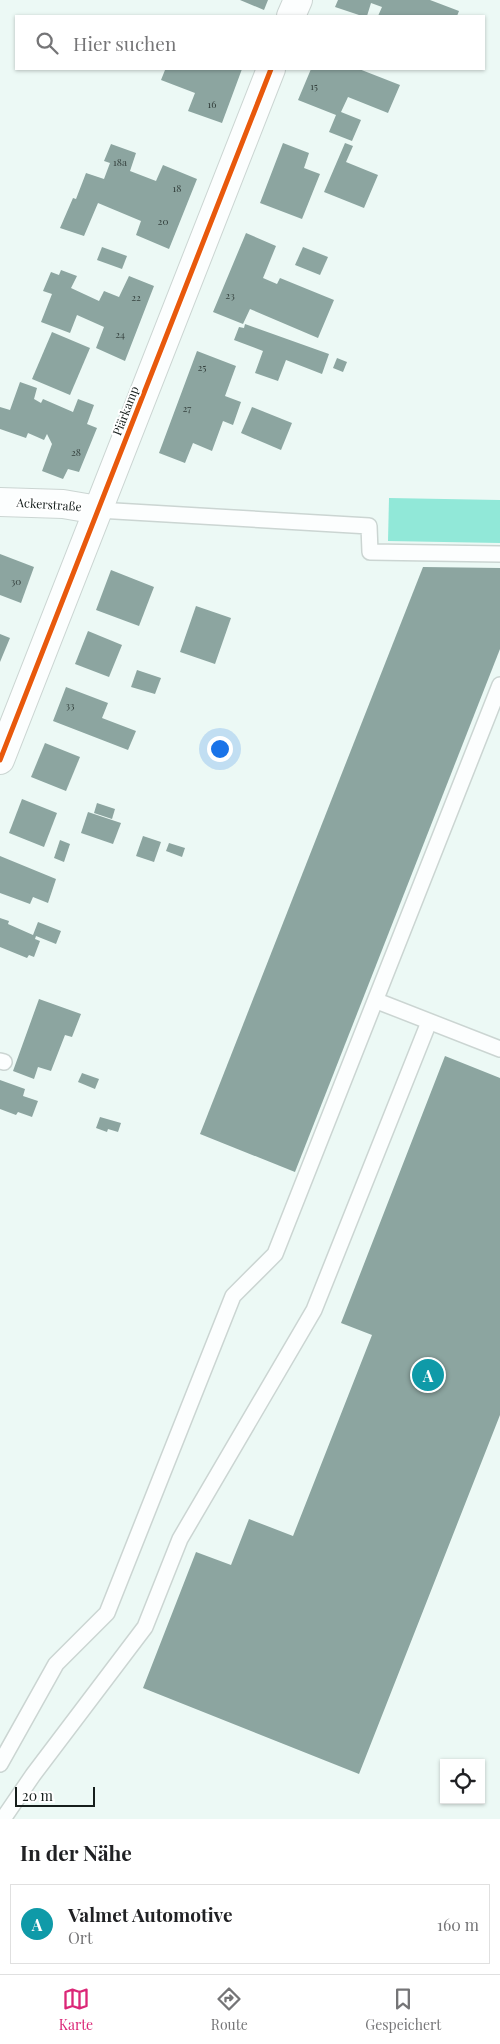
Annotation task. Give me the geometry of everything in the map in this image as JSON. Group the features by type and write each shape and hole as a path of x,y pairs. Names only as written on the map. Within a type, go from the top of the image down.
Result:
{"street":[{"path":"291,15 298,0"},
{"name":"Piärkamp","path":"0,760 271,70"},
{"name":"Ackerstraße","path":"0,502 63,504 98,510"}],"lane":[{"path":"98,510 369,526 370,552 500,554"},
{"path":"0,1764 56,1664 107,1612 233,1296 275,1254 377,1000 500,684"},
{"path":"377,1000 500,1049"},
{"path":"3,1819 144,1627 180,1539 314,1310 429,1022"}],"shaded area":[{"path":"389,498 500,500 500,543 388,541"}],"building":[{"path":"240,0 268,0 264,10"},
{"path":"338,0 430,0 459,11 457,15 378,15 382,7 371,3 367,15 359,15 335,7"},
{"path":"165,70 242,70 222,123 188,111 195,93 161,80"},
{"path":"311,70 362,70 400,85 388,113 348,97 341,112 361,120 352,141 329,132 336,115 298,100"},
{"path":"283,143 309,153 304,168 320,174 302,219 260,203"},
{"path":"345,143 353,146 346,162 378,175 364,208 324,192"},
{"path":"111,144 136,153 130,171 156,181 163,165 197,179 169,249 136,235 141,221 98,203 84,236 60,228 73,198 76,199 86,173 104,179 110,163 104,161"},
{"path":"246,233 276,246 263,278 277,284 280,278 334,300 318,338 250,309 243,324 213,312"},
{"path":"102,247 127,256 122,269 97,260"},
{"path":"303,247 328,257 320,275 295,265"},
{"path":"61,270 77,276 71,288 99,301 104,291 119,297 129,276 154,286 125,361 96,348 104,327 77,315 70,333 41,322 52,294 43,291 51,272 59,275"},
{"path":"245,324 329,354 322,374 286,360 278,381 255,373 263,351 234,340 239,327 244,328"},
{"path":"52,332 90,348 70,395 32,379"},
{"path":"197,351 236,366 225,396 241,402 233,425 223,421 212,451 193,443 185,463 159,453"},
{"path":"337,358 347,362 343,372 333,368"},
{"path":"20,382 37,388 34,399 41,403 43,399 73,412 78,399 94,405 87,424 97,428 79,472 68,469 63,479 42,471 52,444 47,434 44,440 28,433 26,438 0,429 0,407 10,410"},
{"path":"252,407 292,423 281,450 241,433"},
{"path":"0,554 34,567 21,603 0,595"},
{"path":"423,567 500,568 500,649 295,1172 200,1134"},
{"path":"111,570 154,587 139,626 96,610"},
{"path":"196,606 231,618 215,664 180,652"},
{"path":"88,631 122,645 109,677 75,664"},
{"path":"0,634 10,638 0,662"},
{"path":"137,670 161,678 155,694 131,687"},
{"path":"66,687 108,703 102,718 136,731 128,750 53,721"},
{"path":"45,743 80,757 66,791 31,777"},
{"path":"22,799 57,813 44,847 9,833"},
{"path":"97,803 115,809 112,819 94,813"},
{"path":"88,812 121,823 113,844 81,833"},
{"path":"143,836 161,842 154,862 136,856"},
{"path":"60,840 70,844 64,862 54,858"},
{"path":"169,843 185,848 182,857 166,851"},
{"path":"0,856 56,879 48,903 33,897 30,904 0,893"},
{"path":"0,918 9,921 8,924 33,935 38,922 61,931 56,944 36,936 35,939 40,941 34,957 29,955 27,958 0,947"},
{"path":"39,999 81,1014 72,1037 65,1035 51,1071 38,1067 34,1079 13,1071"},
{"path":"445,1056 500,1078 500,1415 359,1774 143,1688 196,1552 231,1565 249,1519 293,1536 372,1335 341,1323"},
{"path":"82,1073 99,1079 95,1089 78,1082"},
{"path":"0,1080 25,1089 23,1096 38,1101 32,1117 18,1112 16,1115 0,1109"},
{"path":"100,1117 121,1123 118,1132 108,1129 107,1132 96,1128"}],"cycle path":[{"path":"0,760 271,70"}],"place":[{"name":"Valmet Automotive","path":"428,1375"}]}
